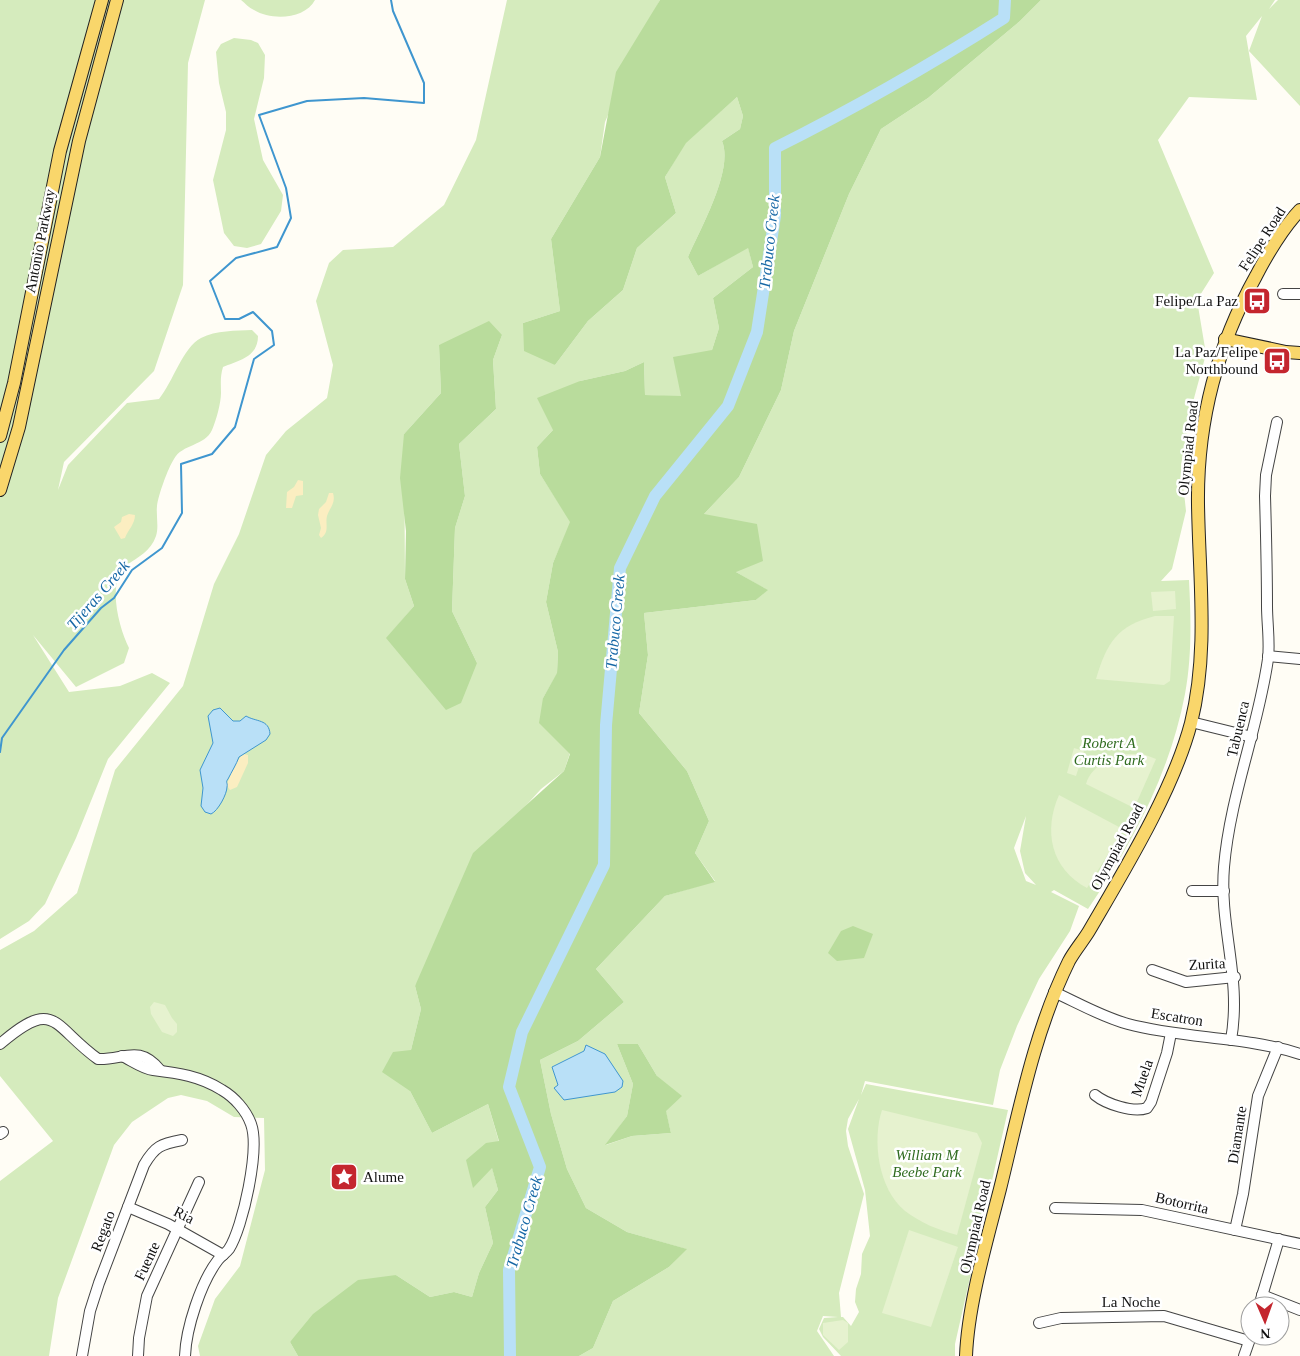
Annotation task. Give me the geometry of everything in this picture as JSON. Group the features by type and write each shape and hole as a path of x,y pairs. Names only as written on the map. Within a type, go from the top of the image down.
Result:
{"main road":[{"name":"Antonio Parkway","path":"0,436 14,383 60,151 102,0"},
{"name":"Antonio Parkway","path":"0,490 19,427 76,151 118,0"},
{"name":"Felipe Road","path":"1225,339 1244,297 1272,247 1300,210"},
{"path":"1225,339 1286,352 1300,353"},
{"name":"Olympiad Road","path":"966,1356 967,1330 986,1246 1031,1065 1054,992 1071,957 1087,935 1158,804 1176,768 1191,722 1200,670 1202,619 1198,503 1202,434 1209,395 1225,339"}],"street":[{"path":"1282,294 1300,294"},
{"name":"Tabuenca","path":"1231,1040 1236,1002 1224,891 1226,848 1252,737 1268,656 1265,496 1266,475 1277,422"},
{"path":"1268,656 1300,659"},
{"path":"1191,722 1252,737"},
{"path":"1192,891 1224,891"},
{"name":"Zurita","path":"1152,970 1186,982 1234,977"},
{"name":"Escatron","path":"1054,992 1127,1024 1170,1033 1278,1047 1300,1054"},
{"path":"0,1044 22,1026 32,1020 43,1018 55,1022 98,1058 108,1059 122,1056 152,1070 201,1079 224,1091 244,1111 250,1124 253,1139 253,1157 246,1202 226,1252 217,1261 191,1318 185,1356"},
{"name":"Muela","path":"1095,1095 1106,1102 1135,1110 1147,1108 1151,1102 1167,1054 1170,1033"},
{"name":"Diamante","path":"1235,1230 1258,1096 1278,1047"},
{"name":"Regato","path":"82,1356 90,1311 99,1283 144,1165 153,1151 165,1144 182,1140"},
{"name":"Fuente","path":"138,1356 141,1324 147,1296 155,1274 199,1182"},
{"name":"Ria","path":"128,1207 226,1252"},
{"name":"Botorrita","path":"1055,1208 1142,1210 1300,1244"},
{"path":"1279,1239 1262,1295 1300,1310"},
{"name":"La Noche","path":"1039,1323 1061,1318 1164,1316 1240,1335"}],"green space":[{"path":"0,0 205,0 188,63 183,285 154,371 64,462 58,490 68,465 127,403 159,399 183,357 201,338 226,331 252,330 258,336 255,349 251,353 241,360 223,367 220,402 212,430 204,439 182,450 174,459 166,475 158,501 157,529 154,541 148,550 127,565 121,572 117,582 116,605 118,617 129,648 124,663 76,687 33,635 69,692 120,686 152,673 170,683 108,759 76,838 45,904 29,921 0,939"},
{"path":"241,0 315,0 304,11 279,17 261,14"},
{"path":"507,0 660,0 646,26 605,122 600,157 551,239 560,311 523,323 555,365 588,321 623,290 637,248 676,213 665,177 685,143 737,97 743,116 740,129 722,141 724,153 720,183 688,257 698,276 748,247 753,267 713,298 719,328 712,350 681,397 645,395 644,362 625,371 580,381 553,430 537,447 540,474 571,522 553,563 546,602 558,652 557,674 543,698 570,753 564,771 541,789 521,811 415,986 421,1009 411,1050 410,1091 432,1133 488,1104 499,1142 473,1187 492,1167 498,1190 485,1207 493,1243 479,1273 472,1297 454,1292 430,1297 396,1275 290,1342 298,1356 200,1356 198,1346 215,1299 240,1266 265,1170 264,1118 234,1117 207,1101 181,1095 168,1098 132,1122 114,1145 58,1298 49,1356 0,1356 0,1181 53,1141 0,1076 0,950 34,931 77,893 115,770 183,686 214,584 239,534 266,455 286,431 327,398 333,365 316,301 329,263 343,250 393,247 444,205 476,140","holes":["502,335 493,360 496,409 459,444 465,496 455,528 452,611 477,663 387,638 414,606 405,579 404,434 441,393 439,345"]},
{"path":"660,0 1041,0 1020,21 928,98 881,129 849,194 794,331 781,390 739,477 704,514 757,524 763,561 736,572 768,590 756,600 644,613 648,655 639,713 687,771 709,821 695,853 715,882 665,896 596,969 624,1002 578,1041 540,1060 551,1114 567,1169 586,1208 627,1232 687,1249 669,1267 613,1301 593,1348 579,1356 298,1356 290,1342 313,1314 358,1280 396,1275 430,1297 454,1292 472,1297 479,1273 493,1243 485,1207 498,1190 492,1168 473,1188 466,1160 486,1143 499,1141 488,1104 432,1133 410,1091 382,1072 393,1052 411,1050 421,1009 415,986 473,853 564,771 570,754 539,723 543,698 557,673 558,652 546,602 553,563 570,522 540,474 537,447 553,430 537,398 580,381 625,371 644,362 645,395 681,396 673,357 712,350 719,328 713,298 753,267 748,248 698,276 688,257 720,183 724,153 722,141 740,129 743,116 737,97 686,143 665,177 676,213 637,248 623,290 588,321 555,365 524,351 523,323 560,311 551,239 600,157 616,72"},
{"path":"1041,0 1275,0 1269,9 1278,0 1300,0 1300,106 1249,51 1262,16 1246,36 1257,100 1189,97 1158,140 1214,273 1197,300 1206,354 1190,413 1181,465 1186,511 1172,569 1161,581 1189,580 1189,666 1185,694 1170,752 1134,833 1088,909 1054,890 1051,892 1079,906 1070,931 1039,979 1017,1026 1000,1070 993,1105 865,1081 861,1095 866,1084 1008,1110 955,1344 955,1356 841,1356 823,1337 819,1329 824,1318 838,1317 823,1316 817,1331 834,1356 579,1356 593,1348 613,1301 669,1267 686,1249 627,1232 586,1208 567,1169 551,1114 540,1060 578,1041 624,1002 596,969 665,896 715,881 695,853 709,821 687,771 639,713 648,655 644,613 756,600 767,590 736,572 703,515 739,477 781,390 794,331 849,194 881,129 928,98 1020,21","holes":["1026,816 1020,851 1025,873 1036,885 1026,881 1014,848","617,1044 638,1044 657,1076 671,1133 632,1136 606,1145 627,1116 633,1084","586,1045 593,1049 606,1094 599,1093 564,1100 552,1067 584,1051","859,1099 848,1129 865,1190 870,1236 862,1254 861,1274 856,1289 855,1302 859,1312 851,1326 841,1317 839,1293 864,1194 848,1146 846,1131 848,1119"]},
{"path":"234,38 251,40 258,43 265,55 264,78 254,119 263,160 283,195 281,211 261,244 247,248 234,246 224,233 213,180 226,130 226,112 219,83 216,52 221,44"},
{"path":"489,321 502,335 493,360 496,409 459,444 465,496 455,528 452,611 477,663 461,703 446,710 386,638 414,606 405,579 406,531 400,478 404,434 441,393 439,345"},
{"path":"1175,591 1176,609 1153,611 1151,592"},
{"path":"1155,616 1174,616 1170,681 1164,685 1096,679 1109,645 1115,637 1131,625"},
{"path":"1074,748 1084,751 1076,776 1067,773"},
{"path":"1126,754 1143,754 1156,759 1136,804 1130,806 1086,784 1092,772 1102,764"},
{"path":"1059,795 1119,827 1121,833 1087,888 1065,871 1053,848 1052,822"},
{"path":"853,926 873,934 864,958 837,961 828,953 841,931"},
{"path":"154,1002 165,1005 177,1024 177,1032 173,1036 162,1032 151,1014 150,1007"},
{"path":"617,1044 638,1044 657,1076 682,1096 666,1111 671,1133 632,1136 605,1145 627,1116 633,1084"},
{"name":"William M Beebe Park","path":"882,1110 977,1133 982,1143 957,1235 930,1226 917,1219 896,1202 883,1177 880,1164 878,1135"},
{"path":"909,1230 958,1247 931,1327 882,1313"},
{"path":"843,1320 848,1323 848,1342 839,1350 823,1335 823,1323"}],"sand":[{"path":"298,480 303,481 303,495 296,496 292,508 286,508 287,492 294,487"},
{"path":"329,493 333,493 334,500 327,516 327,528 324,536 321,538 319,535 321,528 318,515 319,509 326,502"},
{"path":"129,514 135,515 134,521 125,538 121,539 114,527 121,522 122,517"},
{"path":"243,754 248,755 248,763 237,787 230,790 227,786 229,779 236,763"}],"water":[{"path":"220,708 233,721 240,721 246,716 265,723 270,734 266,740 239,757 227,781 227,790 224,798 211,814 205,812 201,806 203,788 200,770 213,743 208,716 213,710"},
{"path":"586,1045 605,1054 623,1081 622,1087 615,1092 564,1100 554,1088 558,1085 552,1067 584,1051"}],"waterway":[{"name":"Tijeras Creek","path":"0,752 2,738 64,650 101,608 114,598 132,570 162,548 182,513 181,464 212,454 235,427 254,359 274,345 272,331 253,312 239,319 225,319 210,281 236,258 277,247 291,218 286,188 259,115 307,101 364,98 424,103 424,83 393,11 391,0"},
{"name":"Trabuco Creek","path":"510,1356 509,1270 540,1167 509,1087 522,1032 604,865 606,725 620,568 655,496 728,406 757,332 775,216 775,148 891,86 1004,18 1005,0"}],"place":[{"name":"Felipe/La Paz","path":"1257,301"},
{"name":"La Paz/Felipe Northbound","path":"1277,361"},
{"name":"Alume","path":"344,1177"}],"park label":[{"name":"Robert A Curtis Park","path":"1109,752"}]}
